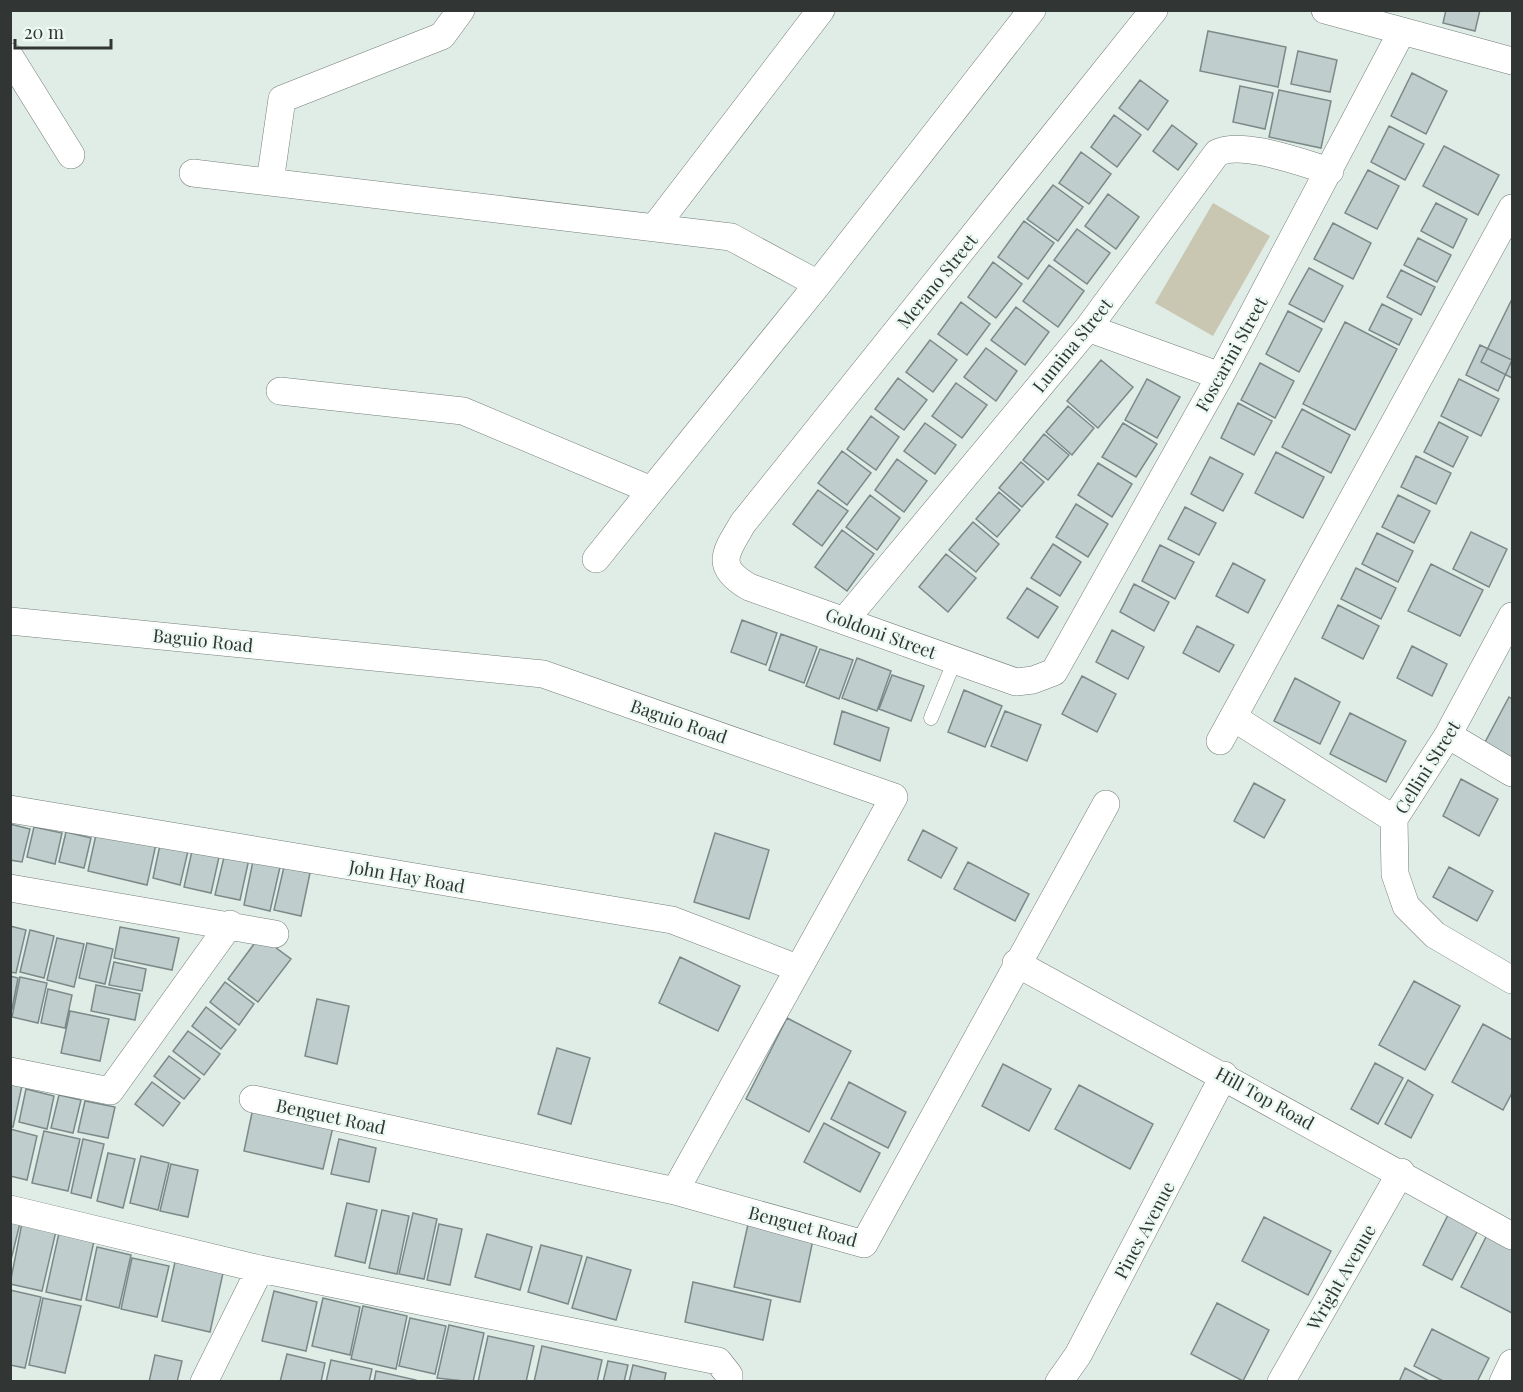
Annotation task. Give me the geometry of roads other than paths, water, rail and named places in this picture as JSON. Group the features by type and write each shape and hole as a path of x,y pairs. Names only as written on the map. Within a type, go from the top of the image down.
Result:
{"street":[{"path":"270,182 282,99 442,36 461,10"},
{"path":"654,228 821,10"},
{"path":"596,559 818,284 1032,10"},
{"name":"Merano Street","path":"724,554 743,523 1154,10"},
{"path":"1325,10 1512,62"},
{"name":"Foscarini Street","path":"1054,672 1220,376 1401,33"},
{"path":"10,57 71,155"},
{"name":"Lumina Street","path":"845,620 1088,328 1217,153 1225,149 1243,148 1330,171"},
{"path":"193,173 731,237 818,284"},
{"path":"1220,741 1512,208"},
{"path":"1088,328 1220,376"},
{"path":"280,391 463,411 651,490"},
{"name":"Goldoni Street","path":"724,554 726,566 735,579 749,587 1016,682 1033,680 1054,672"},
{"name":"Cellini Street","path":"1512,616 1448,735 1394,819 1395,874 1406,906 1435,935 1512,980"},
{"name":"Baguio Road","path":"10,621 543,674 894,797 675,1191"},
{"path":"1234,718 1394,819"},
{"path":"1448,735 1512,772"},
{"name":"Benguet Road","path":"253,1099 675,1191 864,1244 1016,963 1106,804"},
{"name":"John Hay Road","path":"10,809 672,920 797,968"},
{"path":"10,888 230,924 275,934"},
{"path":"10,1071 110,1091 230,924"},
{"name":"Hill Top Road","path":"1016,963 1401,1172 1512,1236"},
{"name":"Pines Avenue","path":"1059,1382 1078,1355 1224,1076"},
{"name":"Wright Avenue","path":"1281,1382 1401,1172"},
{"path":"10,1209 260,1269 718,1361 729,1376 729,1382"},
{"path":"204,1382 260,1269"},
{"path":"1503,1382 1512,1363"}],"lane":[{"path":"931,718 955,660"}]}
